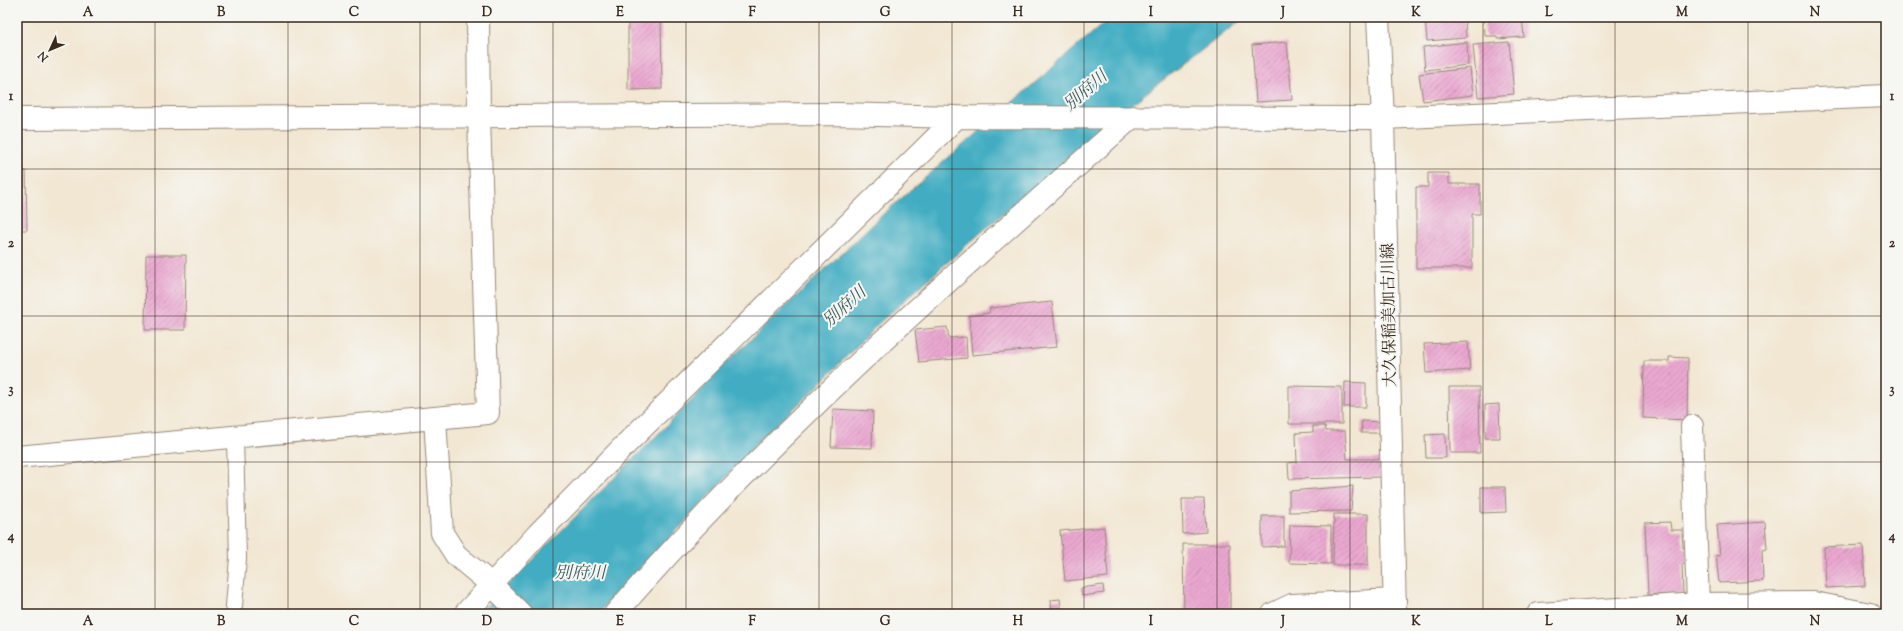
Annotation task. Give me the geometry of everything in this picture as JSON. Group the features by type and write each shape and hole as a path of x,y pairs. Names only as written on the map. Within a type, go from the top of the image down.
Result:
{"street":[{"path":"17,456 235,438 488,413 479,116 478,17"},
{"name":"大久保稲美加古川線","path":"1378,17 1383,118 1395,607"},
{"path":"17,119 838,114 1383,118 1886,96"},
{"path":"465,614 491,584 629,441 963,116"},
{"path":"615,614 666,556 738,480 934,293 1124,117"},
{"path":"436,418 442,533 456,555 491,584 521,614"},
{"path":"1692,426 1698,604"},
{"path":"1538,614 1698,604 1814,603 1870,614"},
{"path":"1273,614 1292,605 1395,607"}],"lane":[{"path":"234,606 238,558 235,438"}],"water":[{"name":"別府川","path":"1111,17 1245,17 1094,133 1038,185 985,229 879,323 815,389 764,436 692,515 616,593 599,614 478,614 693,399 723,366 881,216"}],"building":[{"path":"628,17 661,17 662,89 628,90"},
{"path":"1465,17 1466,38 1427,41 1425,18"},
{"path":"1484,17 1522,17 1524,37 1497,39 1497,36 1485,36"},
{"path":"1287,42 1292,100 1256,102 1252,45"},
{"path":"1467,42 1468,65 1425,70 1423,47"},
{"path":"1509,42 1514,94 1478,97 1473,45"},
{"path":"1470,68 1473,95 1423,101 1419,74"},
{"path":"17,171 26,171 27,230 17,230"},
{"path":"1428,173 1449,173 1449,184 1480,184 1480,214 1472,214 1472,268 1416,268 1416,187 1428,187"},
{"path":"146,255 186,255 185,330 145,330"},
{"path":"1052,302 1057,347 972,355 969,316 989,313 990,308"},
{"path":"947,327 949,338 966,337 967,358 919,362 915,330"},
{"path":"1468,342 1470,370 1426,373 1424,344"},
{"path":"1669,357 1688,358 1687,420 1643,418 1644,361 1669,361"},
{"path":"1345,382 1366,383 1366,407 1344,407"},
{"path":"1289,386 1342,387 1342,424 1289,424"},
{"path":"1449,387 1479,387 1480,453 1450,453"},
{"path":"1499,404 1500,438 1485,438 1485,405"},
{"path":"833,409 873,411 872,448 831,447"},
{"path":"1362,421 1381,422 1381,433 1361,433"},
{"path":"1313,426 1325,426 1326,431 1345,431 1347,459 1380,459 1381,477 1289,479 1288,463 1297,462 1296,433 1313,432"},
{"path":"1445,434 1446,458 1426,458 1425,435"},
{"path":"1353,486 1351,511 1289,512 1289,491"},
{"path":"1481,487 1505,487 1506,512 1481,513"},
{"path":"1182,499 1204,499 1206,532 1183,534"},
{"path":"1334,514 1368,514 1368,565 1333,565"},
{"path":"1262,516 1284,516 1284,546 1262,547"},
{"path":"1670,522 1671,530 1682,530 1683,548 1687,548 1688,564 1682,564 1683,594 1648,595 1645,523"},
{"path":"1765,522 1767,549 1762,550 1763,581 1719,583 1716,555 1720,556 1717,525"},
{"path":"1290,525 1331,526 1331,564 1289,563"},
{"path":"1104,527 1108,577 1065,581 1060,531"},
{"path":"1183,544 1230,544 1230,614 1184,614"},
{"path":"1863,545 1865,586 1826,588 1824,547"},
{"path":"1103,585 1104,593 1082,596 1081,588"},
{"path":"1060,599 1062,614 1052,614 1051,600"}]}
